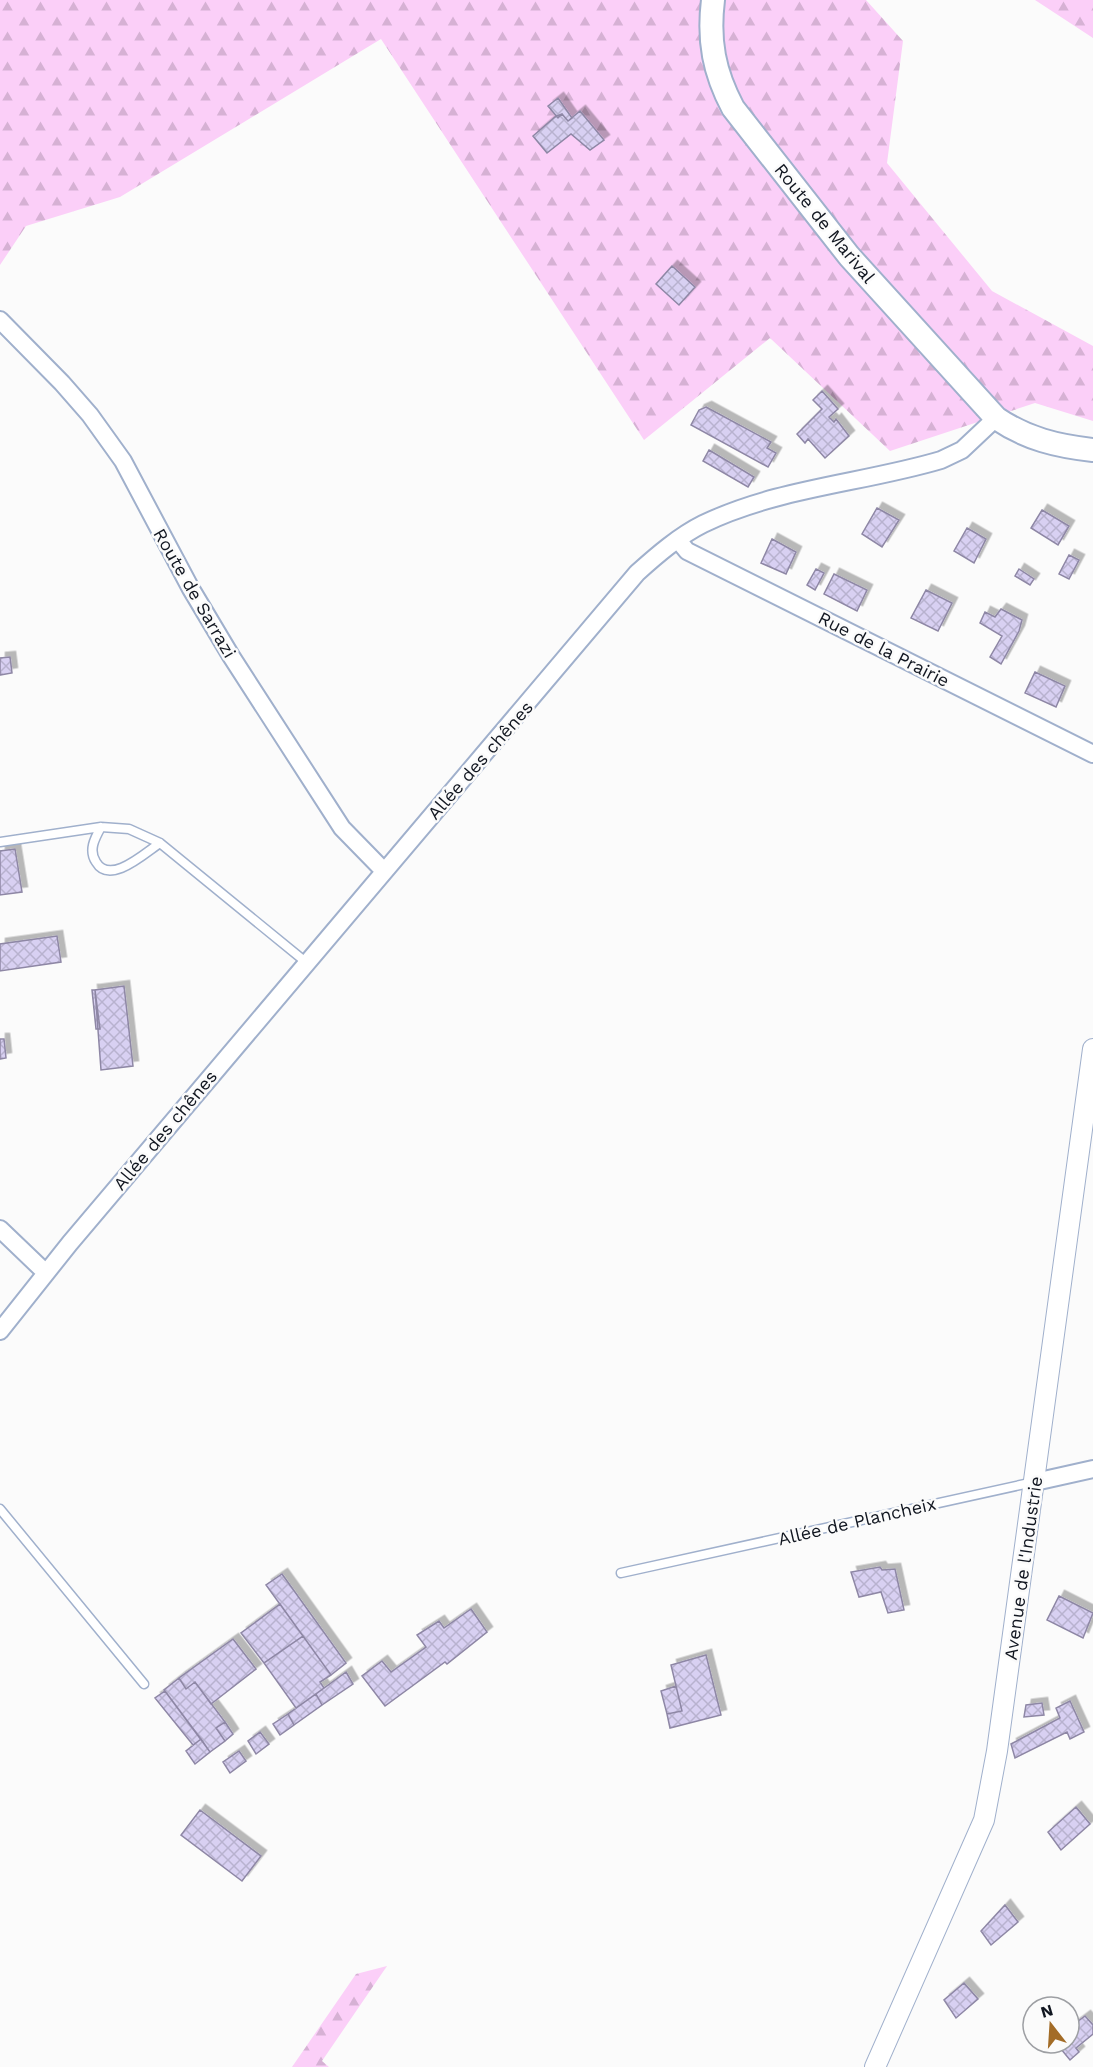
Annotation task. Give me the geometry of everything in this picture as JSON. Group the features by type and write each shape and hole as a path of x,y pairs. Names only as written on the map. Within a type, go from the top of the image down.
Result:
{"main road":[{"name":"Route de Marival","path":"713,0 711,39 713,60 719,81 733,108 849,256 996,418"},
{"path":"996,418 1027,436 1053,445 1093,450"}],"street":[{"name":"Route de Sarrazi","path":"0,320 83,407 123,461 191,589 231,656 342,828 384,871"},
{"name":"Allée des chênes","path":"0,1331 384,871 637,573 678,540 703,524 746,508 941,460 971,443 996,418"},
{"name":"Rue de la Prairie","path":"678,540 687,550 1093,754"},
{"name":"Avenue de l'Industrie","path":"875,2067 984,1820 997,1751 1093,1049"},
{"path":"0,1229 46,1274"},
{"name":"Allée de Plancheix","path":"1035,1482 1093,1469"}],"lane":[{"path":"0,842 101,827 129,829 160,843 307,963"},
{"path":"101,827 93,844 93,859 100,869 108,871 126,866 160,843"},
{"name":"Allée de Plancheix","path":"621,1573 1035,1482"},
{"path":"0,1509 144,1684"}],"green space":[{"path":"0,0 866,0 903,41 887,163 992,291 1093,346 1093,421 1035,403 890,451 770,338 644,440 381,39 120,197 26,226 0,265"},
{"path":"1035,0 1093,0 1093,38"},
{"path":"387,1966 322,2061 329,2067 292,2067 356,1974"}],"building":[{"path":"558,98 572,118 568,121 562,114 558,118 548,106"},
{"path":"580,111 604,140 590,150 571,134 547,153 533,136 555,117 562,114 568,121"},
{"path":"672,266 695,287 679,305 656,284"},
{"path":"822,391 838,409 829,417 834,422 836,419 849,436 825,458 808,439 805,443 797,434 822,409 813,400"},
{"path":"706,407 771,442 767,448 776,453 768,467 691,425 699,410"},
{"path":"709,450 754,477 748,487 703,461"},
{"path":"877,508 899,520 882,547 862,534"},
{"path":"1042,510 1069,526 1058,545 1031,528"},
{"path":"967,528 986,539 974,563 954,551"},
{"path":"772,539 796,552 786,574 761,563"},
{"path":"1069,555 1079,560 1069,579 1059,574"},
{"path":"816,569 824,573 815,590 807,585"},
{"path":"1019,569 1034,579 1030,585 1015,576"},
{"path":"834,574 867,590 857,611 824,594"},
{"path":"926,590 952,603 938,631 911,618"},
{"path":"1001,609 1022,620 1019,631 1001,664 990,657 1002,636 980,623 985,612 995,617"},
{"path":"10,657 12,673 0,675 0,658"},
{"path":"1035,672 1065,686 1056,707 1025,693"},
{"path":"15,849 22,892 0,895 0,851"},
{"path":"57,936 61,962 0,971 0,944"},
{"path":"124,986 133,1066 101,1070 95,990"},
{"path":"92,990 95,990 100,1029 96,1029"},
{"path":"0,1039 4,1039 6,1058 0,1059"},
{"path":"880,1567 882,1570 895,1569 904,1610 888,1613 881,1592 859,1597 851,1572"},
{"path":"282,1574 346,1663 331,1675 266,1585"},
{"path":"1059,1596 1093,1613 1083,1638 1047,1620"},
{"path":"280,1604 303,1636 264,1663 241,1633"},
{"path":"471,1609 487,1632 447,1664 445,1662 385,1706 362,1676 382,1661 391,1672 426,1647 417,1635 439,1621 444,1628"},
{"path":"303,1636 331,1675 320,1682 324,1688 296,1708 264,1663"},
{"path":"233,1639 256,1669 211,1704 195,1682 186,1689 179,1678"},
{"path":"706,1655 721,1715 670,1728 667,1714 682,1711 671,1665"},
{"path":"346,1672 353,1684 322,1705 316,1694"},
{"path":"179,1678 186,1689 195,1682 225,1722 216,1728 225,1741 210,1752 164,1690"},
{"path":"676,1686 682,1711 667,1714 661,1691"},
{"path":"165,1691 201,1739 193,1745 155,1698"},
{"path":"316,1694 322,1705 294,1725 288,1714"},
{"path":"1070,1701 1084,1732 1070,1739 1067,1732 1015,1758 1011,1744 1060,1718 1056,1708"},
{"path":"1042,1703 1044,1715 1024,1717 1026,1705"},
{"path":"288,1714 294,1725 280,1735 273,1724"},
{"path":"225,1722 233,1734 225,1741 216,1728"},
{"path":"260,1732 269,1744 256,1754 248,1741"},
{"path":"201,1739 210,1752 195,1764 186,1751"},
{"path":"239,1751 246,1761 230,1773 223,1762"},
{"path":"1076,1807 1090,1824 1061,1850 1048,1832"},
{"path":"200,1810 261,1856 242,1881 181,1835"},
{"path":"1005,1905 1018,1922 991,1945 981,1931"},
{"path":"964,1983 978,1999 956,2018 944,2000"},
{"path":"1085,2016 1093,2025 1093,2034 1081,2044 1081,2019"},
{"path":"1066,2055 1076,2055 1070,2060"}]}
